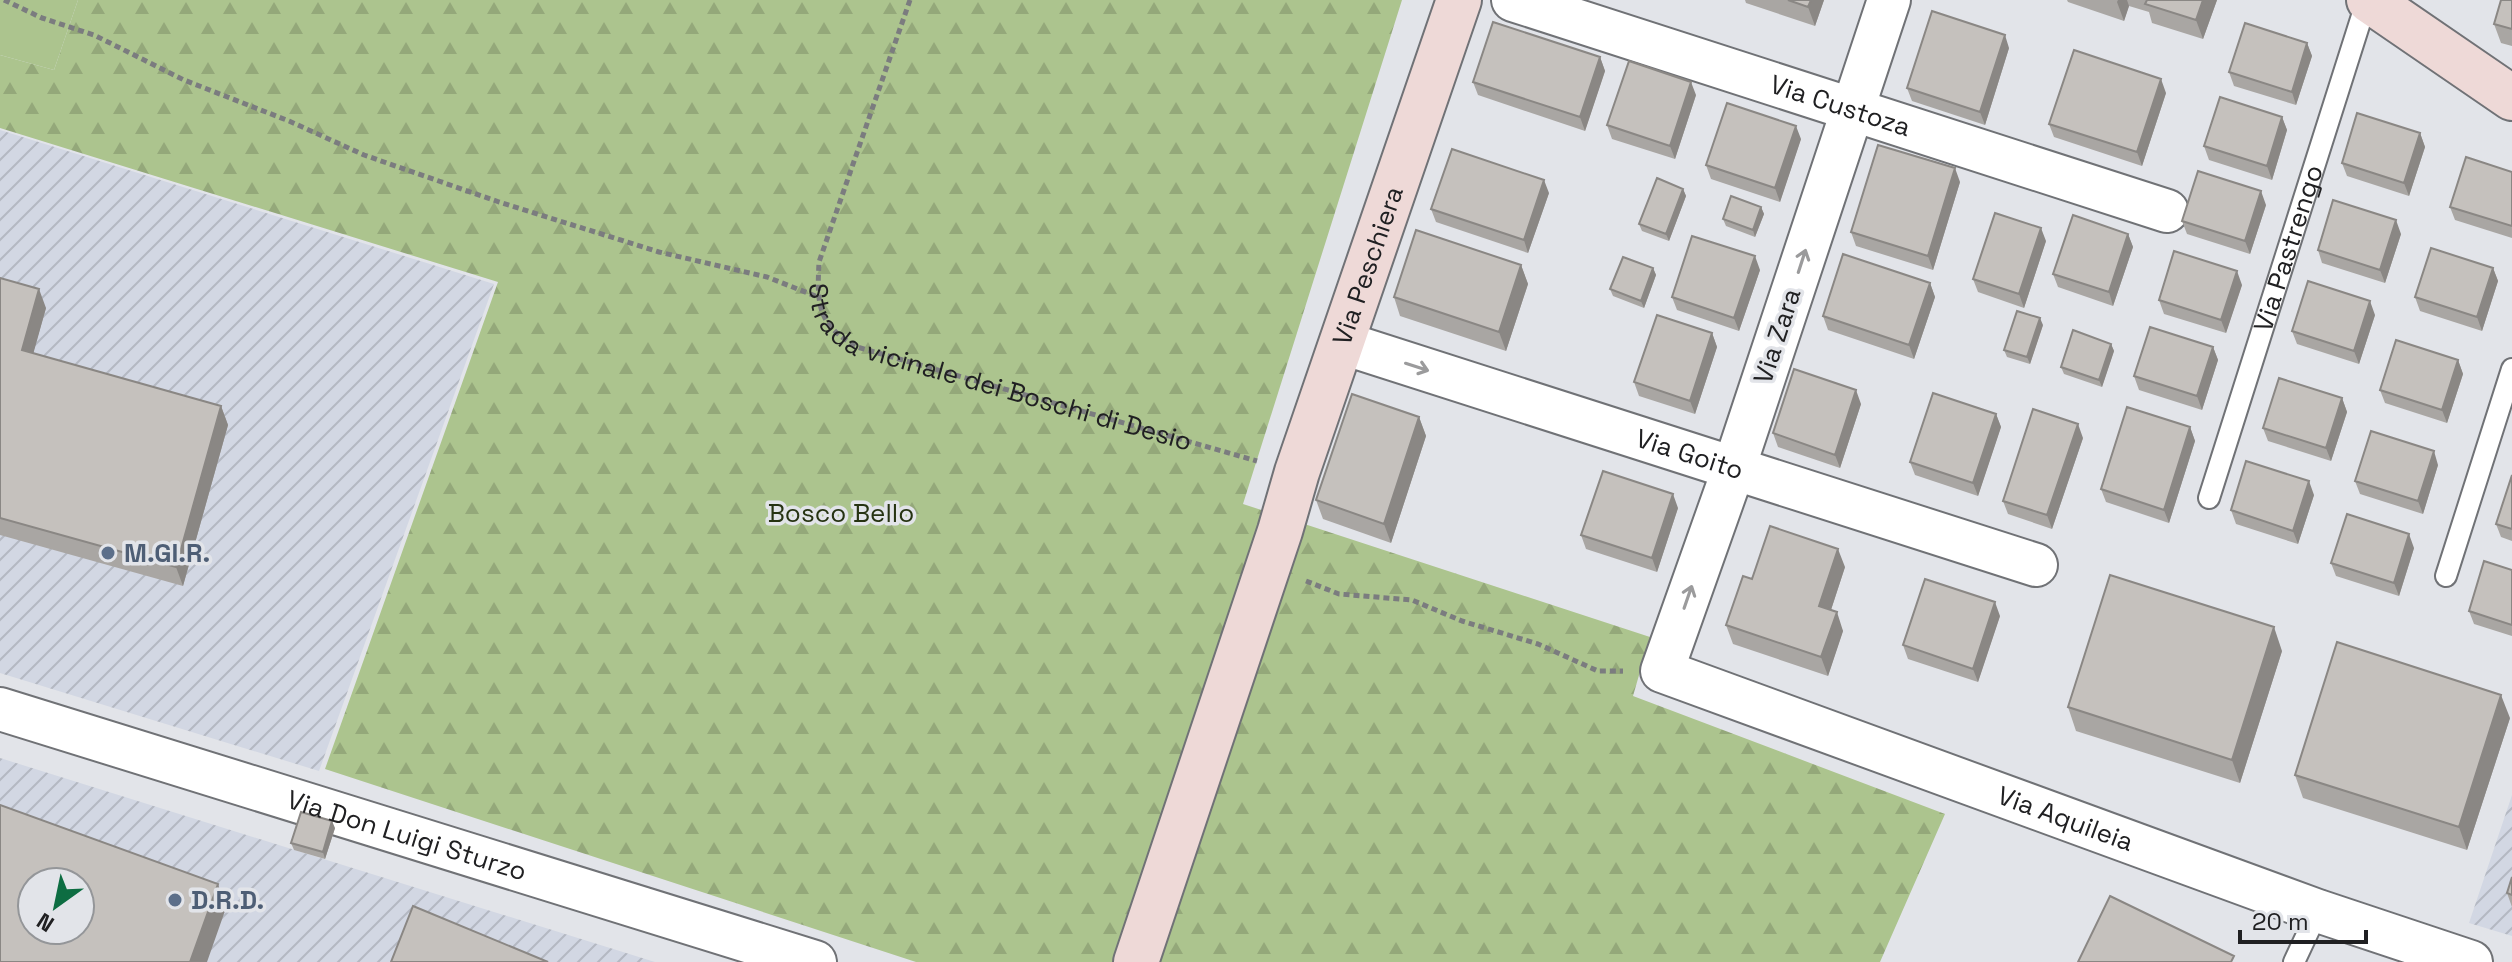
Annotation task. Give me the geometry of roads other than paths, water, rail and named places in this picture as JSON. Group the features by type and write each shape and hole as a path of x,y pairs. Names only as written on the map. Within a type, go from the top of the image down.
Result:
{"street":[{"name":"Via Peschiera","path":"1136,962 1297,472 1459,0"},
{"name":"Via Custoza","path":"1513,0 2167,211"},
{"name":"Via Zara","path":"1662,671 1734,468 1889,0"},
{"name":"Via Pastrengo","path":"2368,0 2512,98"},
{"name":"Via Goito","path":"1343,343 2036,565"},
{"name":"Via Aquileia","path":"1662,671 2318,911 2471,962"},
{"name":"Via Don Luigi Sturzo","path":"0,709 815,962"}],"lane":[{"name":"Via Pastrengo","path":"2209,498 2368,0"},
{"path":"2446,576 2512,369"},
{"path":"2294,962 2318,911"}],"place":[{"name":"M.GI.R.","path":"108,553"},
{"name":"D.R.D.","path":"175,900"}],"park label":[{"name":"Bosco Bello","path":"841,513"}]}
